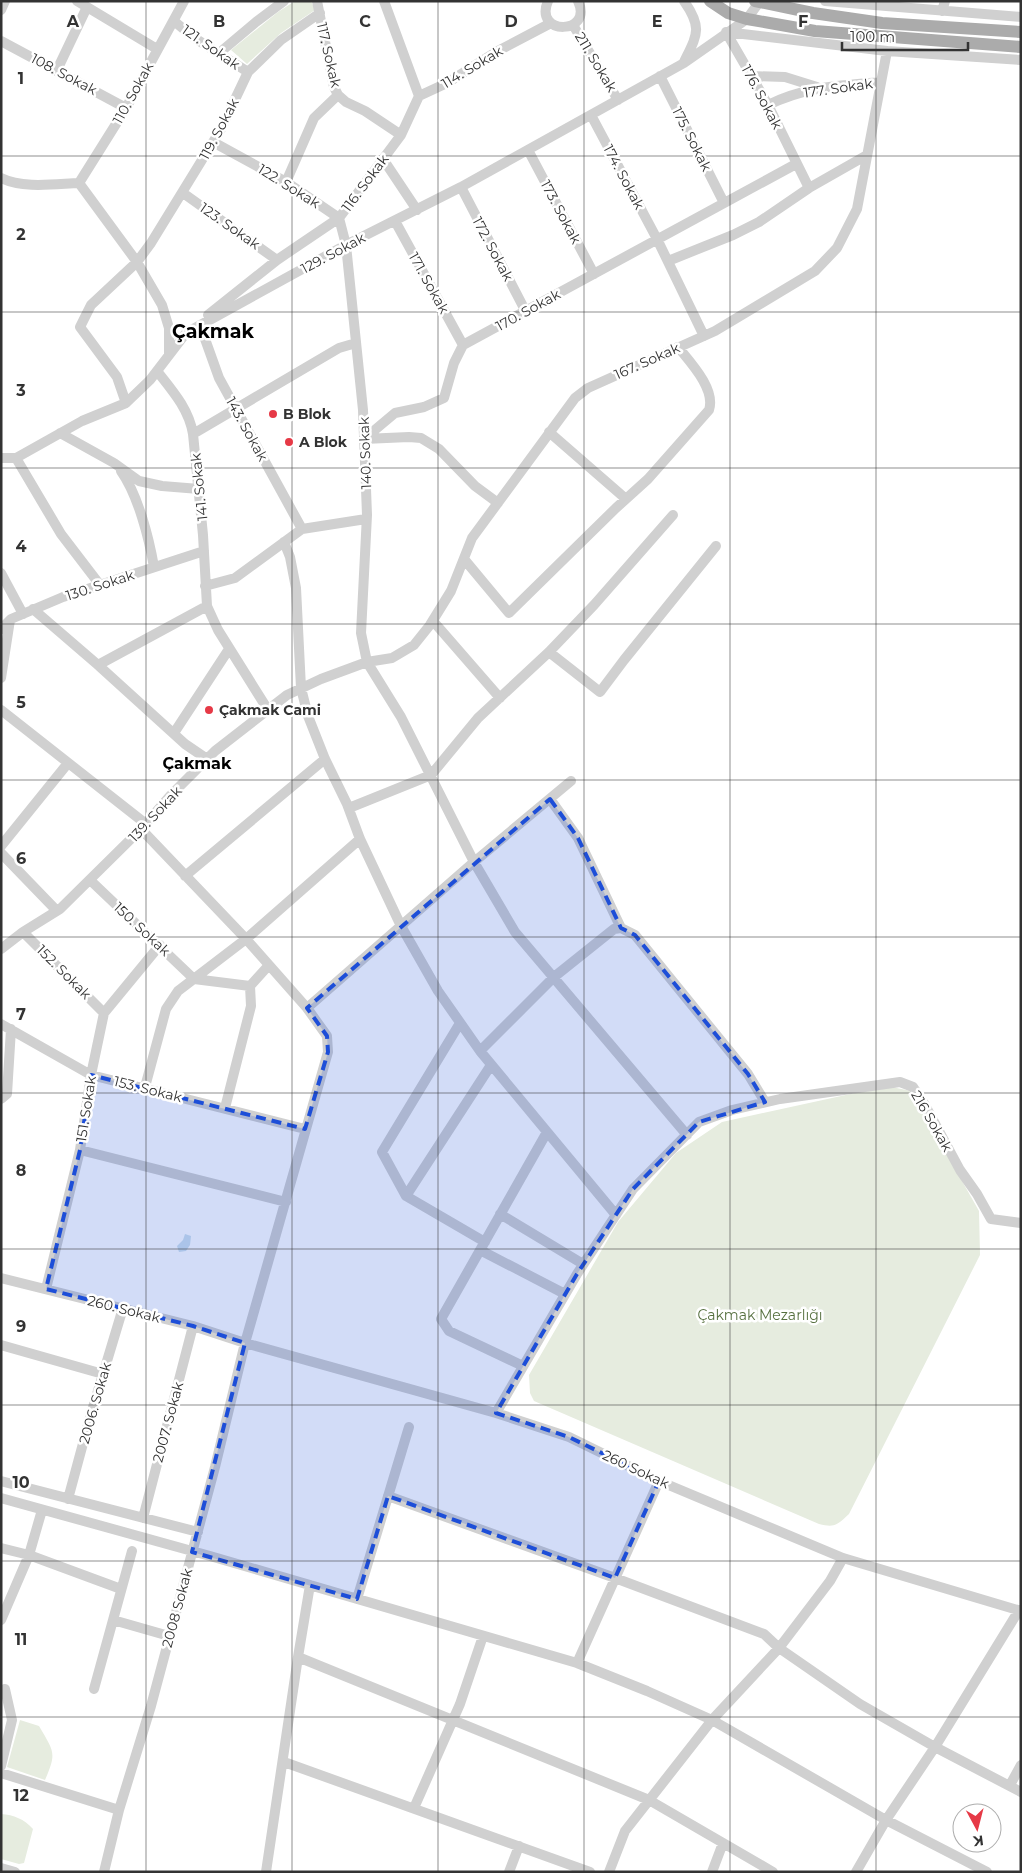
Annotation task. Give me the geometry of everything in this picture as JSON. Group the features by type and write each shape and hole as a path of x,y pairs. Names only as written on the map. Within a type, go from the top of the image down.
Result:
{"main road":[{"path":"710,1 728,13 746,19 815,31 1021,47"},
{"path":"758,2 813,13 882,23 1021,32"}],"street":[{"path":"1,10 5,1"},
{"path":"77,1 157,49"},
{"path":"218,54 284,1"},
{"name":"117. Sokak","path":"317,1 334,87 338,95 346,102 365,111 401,135"},
{"path":"384,1 420,96"},
{"path":"548,1 546,12 551,23 562,28 573,25 580,15 578,1"},
{"path":"684,1 691,12 697,28 696,37 684,63"},
{"path":"825,1 944,6 1021,17"},
{"name":"110. Sokak","path":"79,183 126,108 174,21 182,2"},
{"name":"129. Sokak","path":"1,458 16,458 82,421 126,403 150,380 186,332 346,245 460,187 684,63 746,19 758,2"},
{"path":"58,70 87,7"},
{"name":"119. Sokak","path":"126,403 117,377 80,327 91,305 137,262 183,193 213,142 248,72 281,40 320,13"},
{"name":"121. Sokak","path":"174,21 193,38 248,72"},
{"name":"114. Sokak","path":"420,96 447,83 496,52 551,23"},
{"name":"211. Sokak","path":"573,25 618,100"},
{"path":"726,32 887,51 1021,60"},
{"name":"176. Sokak","path":"726,32 768,105 809,188"},
{"name":"108. Sokak","path":"1,41 126,108"},
{"name":"167. Sokak","path":"368,662 392,658 414,645 433,621 451,590 472,538 575,398 588,388 715,331 815,271 837,248 857,209 887,51"},
{"name":"175. Sokak","path":"660,76 724,203"},
{"path":"751,76 785,77 818,87"},
{"name":"177. Sokak","path":"768,105 787,96 818,87 881,82"},
{"path":"286,182 314,118 338,95"},
{"name":"116. Sokak","path":"186,332 277,260 339,218 401,135 420,96"},
{"name":"174. Sokak","path":"591,115 657,239 704,336"},
{"name":"122. Sokak","path":"213,142 286,182 339,218"},
{"name":"173. Sokak","path":"528,150 594,274"},
{"path":"668,262 759,222 809,188 867,155"},
{"path":"383,159 417,210"},
{"name":"170. Sokak","path":"463,346 796,164"},
{"path":"1,178 10,183 79,183 137,262 162,305 168,328 169,354"},
{"name":"172. Sokak","path":"460,187 526,312"},
{"name":"123. Sokak","path":"183,193 277,260"},
{"path":"339,218 346,245"},
{"name":"171. Sokak","path":"395,221 463,346"},
{"name":"140. Sokak","path":"346,245 363,410 367,514 361,633 368,662 401,718 474,862 515,932 687,1134"},
{"name":"143. Sokak","path":"200,325 219,378 302,529"},
{"name":"141. Sokak","path":"268,710 218,630 207,606 204,550 193,434 339,348 356,344"},
{"path":"364,439 395,413 424,407 444,398 454,363 463,346"},
{"path":"464,559 509,613 648,479 709,410 711,404 700,374 678,347"},
{"path":"157,371 183,405 192,424 193,434"},
{"path":"549,432 626,499"},
{"path":"60,433 114,463 139,481 162,486 199,489"},
{"path":"364,439 420,438 439,449 475,486 498,503"},
{"path":"16,458 61,534 100,585"},
{"path":"114,463 130,485 150,546 154,567"},
{"path":"348,808 431,775 478,718 549,652 594,605 673,515"},
{"path":"205,586 235,578 302,529 366,519"},
{"path":"284,542 290,557 296,588 301,688 308,716 360,839 401,926 438,992 480,1051 616,1215"},
{"path":"549,652 600,692 716,546"},
{"name":"130. Sokak","path":"1,630 10,619 28,611 204,550"},
{"path":"1,573 28,611 98,665 207,760"},
{"path":"98,665 207,606"},
{"path":"1,678 10,619"},
{"path":"433,621 500,698"},
{"path":"174,733 230,649"},
{"name":"139. Sokak","path":"1,949 23,932 57,911 144,827 170,796 207,760 286,695 368,662"},
{"name":"2008 Sokak","path":"1,710 144,827 185,876 246,939 307,1008 327,1036 328,1052 245,1343 198,1532 151,1706 119,1810 104,1872"},
{"path":"185,876 325,759"},
{"path":"1,846 68,763"},
{"path":"307,1008 474,862 571,781"},
{"path":"550,799 578,838 621,928"},
{"path":"146,1087 166,1009 178,991 246,939 360,839"},
{"path":"1,853 57,911"},
{"name":"150. Sokak","path":"90,880 194,979"},
{"path":"480,1051 554,977 614,929 621,928 635,935 748,1074 765,1102 732,1110 699,1122 633,1189 564,1294 496,1413"},
{"name":"152. Sokak","path":"23,932 104,1013"},
{"name":"151. Sokak","path":"46,1289 80,1150 91,1075 104,1013 160,945"},
{"path":"225,1108 251,1006 250,986 269,965"},
{"path":"194,979 250,986"},
{"path":"460,1023 382,1152 406,1196 482,1246 564,1294"},
{"name":"153. Sokak","path":"1,1024 91,1075 146,1087 305,1129"},
{"path":"1,1099 7,1094 11,1029"},
{"path":"406,1196 491,1065"},
{"name":"216 Sokak","path":"765,1102 900,1082 913,1087 925,1105 960,1170 977,1194 991,1219 1021,1223"},
{"path":"523,1366 449,1331 441,1319 547,1132"},
{"path":"80,1150 286,1202"},
{"path":"500,1214 583,1264"},
{"name":"260. Sokak","path":"1,1278 193,1326 245,1343"},
{"name":"2006. Sokak","path":"68,1499 123,1308"},
{"name":"2007. Sokak","path":"143,1518 193,1326"},
{"name":"260 Sokak","path":"245,1343 496,1413 569,1437 659,1480 844,1558 1020,1610"},
{"path":"1,1345 103,1374"},
{"path":"357,1599 409,1427"},
{"path":"576,1663 659,1480"},
{"path":"1,1481 198,1532"},
{"path":"388,1496 764,1634 779,1648 860,1704 935,1747 1021,1792"},
{"path":"1,1498 310,1585 576,1663 647,1691 712,1720 886,1820 987,1872"},
{"path":"1,1620 29,1556 42,1510"},
{"path":"1,1548 121,1589"},
{"path":"94,1689 132,1551"},
{"path":"608,1872 625,1831 712,1720 779,1648 830,1581 844,1558"},
{"path":"266,1872 310,1585"},
{"path":"856,1872 886,1820 935,1747 1020,1610"},
{"path":"113,1620 169,1636"},
{"path":"414,1808 453,1720 483,1636"},
{"path":"298,1657 649,1800 773,1872"},
{"path":"1,1766 12,1720 5,1689"},
{"path":"284,1762 590,1872"},
{"path":"1010,1785 1021,1765"},
{"path":"1,1773 119,1810"},
{"path":"712,1872 723,1843"},
{"path":"509,1872 519,1846"},
{"path":"1,1868 15,1872"}],"highlighted area":[{"path":"550,799 578,838 621,928 635,935 748,1074 765,1102 699,1122 633,1189 577,1274 496,1413 569,1437 659,1481 615,1578 388,1496 357,1599 192,1552 245,1343 193,1326 46,1289 80,1150 91,1075 305,1129 328,1052 327,1036 307,1008"}],"green space":[{"path":"295,1 311,1 315,10 281,33 247,64 231,50 278,12"},
{"name":"Çakmak Mezarlığı","path":"887,1086 911,1091 979,1211 980,1255 849,1514 845,1518 829,1526 819,1524 534,1401 530,1393 529,1375 618,1222 676,1153 722,1122"},
{"path":"20,1720 39,1726 51,1747 51,1763 45,1780 7,1767"},
{"path":"1,1814 18,1818 33,1829 24,1863 19,1864 1,1859"}],"water":[{"path":"185,1234 191,1236 190,1245 186,1251 179,1252 177,1246 183,1240"}],"place":[{"name":"B Blok","path":"273,414"},
{"name":"A Blok","path":"289,442"},
{"name":"Çakmak Cami","path":"209,710"}],"district":[{"name":"Çakmak","path":"213,331"},
{"name":"Çakmak","path":"197,763"}]}
